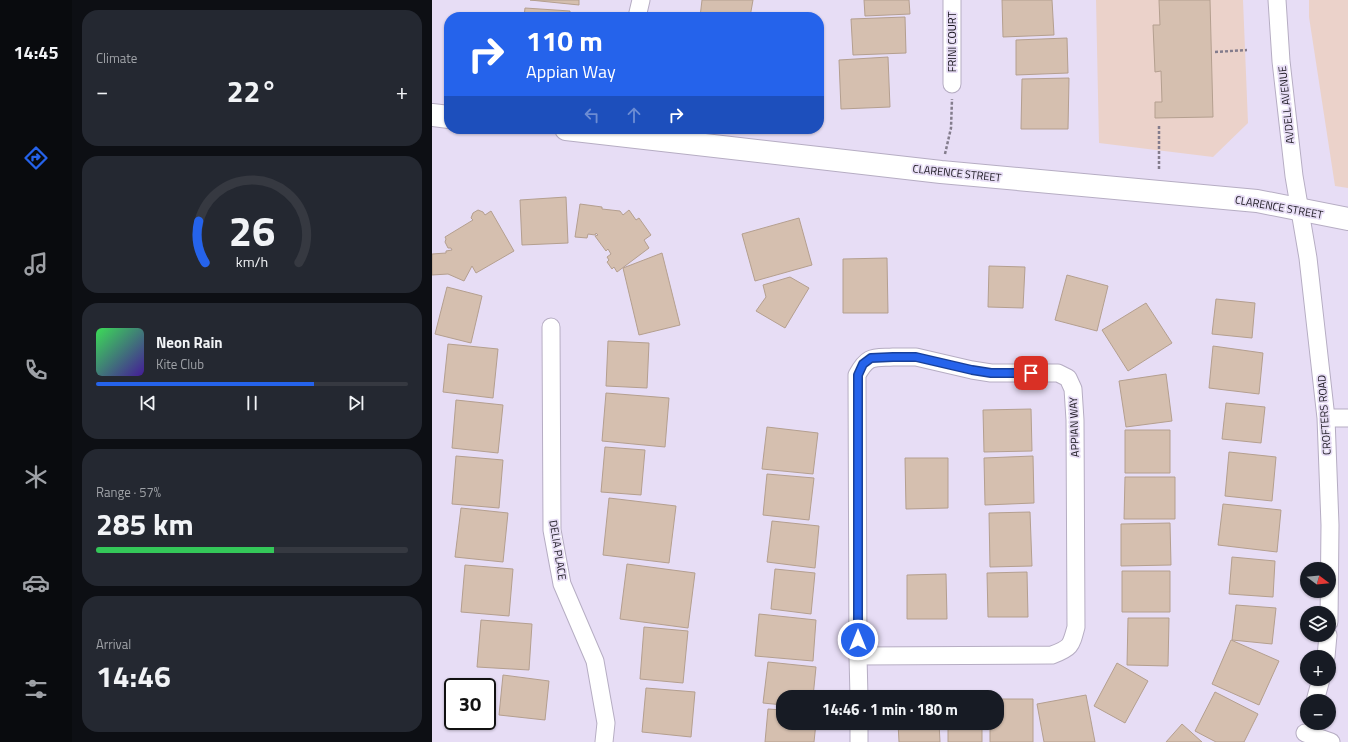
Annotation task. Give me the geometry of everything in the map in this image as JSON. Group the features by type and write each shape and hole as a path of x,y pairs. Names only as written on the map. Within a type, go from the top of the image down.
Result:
{"street":[{"path":"638,12 641,0"},
{"name":"FRINI COURT","path":"952,0 952,84"},
{"name":"AVDELL AVENUE","path":"1277,0 1282,69 1294,176 1300,210"},
{"path":"432,115 444,116"},
{"name":"CLARENCE STREET","path":"610,134 941,172 1257,201 1348,219"},
{"name":"CROFTERS ROAD","path":"1300,210 1308,258 1326,418 1330,525 1329,606"},
{"name":"DELIA PLACE","path":"551,327 552,530 562,584 595,660 606,723 604,742"},
{"name":"APPIAN WAY","path":"858,656 1052,655 1066,650 1072,640 1076,627 1073,388 1068,378 1058,373 991,373 916,357 871,358 863,364 858,375 858,656 859,690"},
{"path":"1326,418 1348,418"},
{"path":"859,730 859,742"},
{"path":"1304,733 1331,742"}],"path":[{"path":"1215,52 1246,50"},
{"path":"941,172 951,128 952,84"},
{"path":"1159,126 1159,170"}],"shaded area":[{"path":"1096,0 1243,0 1248,123 1213,157 1099,143"},
{"path":"1309,0 1348,0 1348,188 1335,186 1309,17"}],"building":[{"path":"530,0 579,0 579,5"},
{"path":"702,0 753,0 751,12 701,12"},
{"path":"864,0 909,0 910,14 865,16"},
{"path":"1002,0 1052,0 1054,35 1003,37"},
{"path":"1159,0 1210,0 1213,117 1155,118 1155,102 1162,102 1161,71 1155,72 1153,25 1160,25"},
{"path":"525,8 570,11 570,12 525,12"},
{"path":"905,17 906,53 853,55 851,19"},
{"path":"1067,38 1068,73 1016,75 1016,40"},
{"path":"888,57 890,107 841,109 839,60"},
{"path":"1069,78 1068,129 1021,129 1022,79"},
{"path":"566,197 568,243 522,245 520,200"},
{"path":"580,204 620,211 623,215 629,210 636,220 639,218 651,235 644,240 649,248 617,272 614,267 612,269 607,262 609,260 607,257 611,254 608,249 606,251 595,236 598,235 596,233 595,235 588,234 587,238 575,237"},
{"path":"478,210 483,212 485,215 491,211 514,251 476,273 472,266 464,281 448,274 432,275 432,254 446,253 446,251 452,250 451,248 448,248 445,242 445,237 473,220 471,218 473,213"},
{"path":"799,218 812,265 755,281 742,234"},
{"path":"662,253 680,325 639,335 623,268"},
{"path":"887,258 888,313 843,313 843,259"},
{"path":"989,266 1025,267 1023,308 988,307"},
{"path":"1067,275 1108,286 1097,331 1055,320"},
{"path":"790,277 809,288 785,328 756,311 766,297 763,285"},
{"path":"447,287 482,296 471,343 435,334"},
{"path":"1216,299 1255,303 1252,338 1212,334"},
{"path":"1146,303 1172,343 1128,371 1102,330"},
{"path":"608,341 649,343 647,388 606,386"},
{"path":"448,344 498,349 493,398 443,392"},
{"path":"1213,346 1263,353 1259,394 1209,388"},
{"path":"1166,374 1172,421 1126,427 1119,381"},
{"path":"606,393 669,398 665,447 602,441"},
{"path":"456,400 503,405 498,453 452,448"},
{"path":"1226,403 1265,407 1261,443 1222,439"},
{"path":"1031,409 1032,451 984,452 983,410"},
{"path":"767,427 818,433 813,474 762,469"},
{"path":"1125,430 1170,430 1170,473 1125,473"},
{"path":"605,447 645,450 641,495 601,492"},
{"path":"1229,452 1276,457 1272,501 1225,496"},
{"path":"456,456 503,460 499,508 452,504"},
{"path":"1033,456 1034,503 985,505 984,458"},
{"path":"905,458 948,458 948,508 906,509"},
{"path":"767,474 814,478 809,520 763,515"},
{"path":"1125,477 1175,477 1175,519 1124,519"},
{"path":"609,498 676,506 669,563 603,555"},
{"path":"1223,504 1281,510 1277,552 1218,545"},
{"path":"461,508 508,513 503,562 455,557"},
{"path":"1030,512 1032,566 990,567 989,513"},
{"path":"772,521 819,526 815,568 767,562"},
{"path":"1170,523 1171,565 1121,566 1121,524"},
{"path":"1232,557 1275,561 1273,597 1229,594"},
{"path":"627,564 695,573 688,628 620,619"},
{"path":"465,565 513,569 509,616 461,612"},
{"path":"775,569 815,573 811,614 771,609"},
{"path":"1122,571 1170,571 1170,612 1122,612"},
{"path":"1027,572 1028,617 988,617 987,573"},
{"path":"946,574 947,619 907,619 907,575"},
{"path":"1236,605 1276,608 1272,644 1232,640"},
{"path":"759,614 816,620 813,661 755,656"},
{"path":"1128,618 1169,618 1168,666 1127,665"},
{"path":"481,620 532,624 529,670 477,667"},
{"path":"644,627 688,631 683,683 640,679"},
{"path":"1231,640 1279,661 1259,705 1212,684"},
{"path":"768,662 816,667 814,690 776,690 776,704 763,703"},
{"path":"1117,663 1148,681 1125,723 1094,706"},
{"path":"503,675 549,681 545,720 499,715"},
{"path":"646,688 695,692 691,737 642,732"},
{"path":"1215,692 1258,714 1244,742 1216,742 1195,731"},
{"path":"1086,695 1095,742 1044,742 1037,704"},
{"path":"1004,699 1033,699 1033,742 990,742 990,730 1004,730"},
{"path":"768,709 776,710 776,730 815,730 814,742 765,742"},
{"path":"1182,724 1202,742 1166,742"},
{"path":"898,730 939,730 940,742 899,742"},
{"path":"948,730 982,730 982,742 948,742"}],"route":[{"path":"858,640 858,375 863,364 871,358 916,357 991,373 1031,373"}]}
